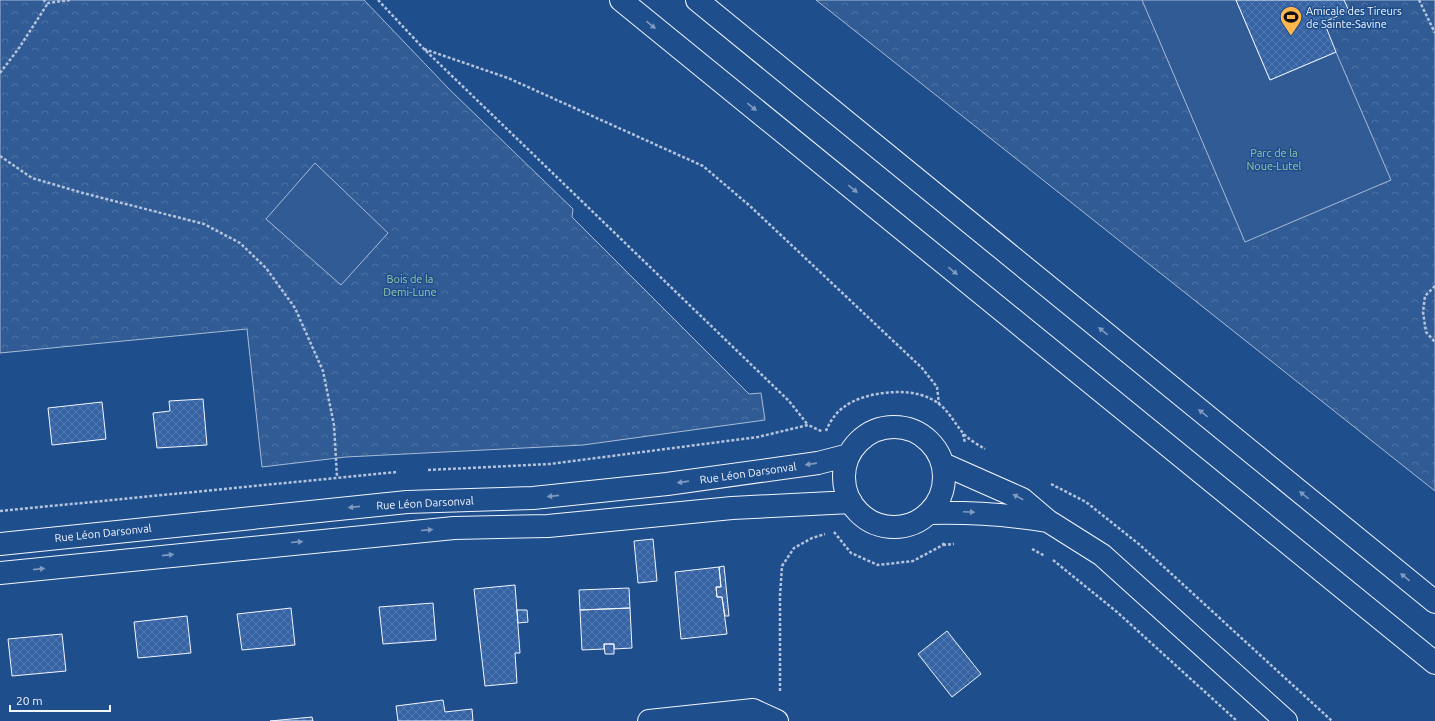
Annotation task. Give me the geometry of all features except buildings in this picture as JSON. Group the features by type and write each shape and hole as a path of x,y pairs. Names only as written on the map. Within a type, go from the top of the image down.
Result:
{"main road":[{"path":"621,0 1435,664"},
{"path":"696,0 1435,602"},
{"path":"890,427 908,429 923,436 935,448 943,464 945,477 943,490 938,502 930,513 917,522 903,527 888,527 873,523 860,514 851,502 845,487 845,476 849,455 859,442 874,432 890,427"},
{"name":"Rue Léon Darsonval","path":"0,544 406,502 534,498 667,484 818,463 849,455"},
{"path":"943,464 1022,499 1048,521 1102,555 1286,721"},
{"path":"0,572 454,528 548,526 732,508 851,502"},
{"path":"930,513 964,512 1005,514 1048,521"},
{"path":"649,721 753,710 778,721"}],"path":[{"path":"43,0 48,3 70,0"},
{"path":"378,0 424,49 789,401 808,425"},
{"path":"1419,0 1435,33"},
{"path":"0,72 19,48 48,3"},
{"path":"424,49 508,78 704,166 750,206 922,368 938,387 938,404"},
{"path":"0,156 32,178 83,193 204,224 240,243 266,268 295,308 323,371 334,425 337,477"},
{"path":"1435,286 1425,296 1423,312 1426,332 1435,342"},
{"path":"818,463 820,445 828,425 844,407 868,396 902,391 929,397 948,412 963,434 972,472 971,477"},
{"path":"943,545 964,512"},
{"path":"780,692 780,596 782,566 794,548 812,538 833,531 851,553 878,565 913,561 943,545 956,543"},
{"path":"1025,546 1050,558 1117,612 1237,721"}],"green space":[{"name":"Bois de la Demi-Lune","path":"0,0 364,0 449,89 573,209 572,217 749,394 761,393 765,420 583,445 346,457 262,467 247,329 0,353"},
{"name":"Parc de la Noue-Lutel","path":"816,0 1435,0 1435,491"}],"shaded area":[{"path":"1142,0 1236,0 1270,80 1336,52 1391,180 1245,242"},
{"path":"315,163 388,233 341,285 266,219"}],"place":[{"name":"Amicale des Tireurs de Sainte-Savine","path":"1291,36"}]}
